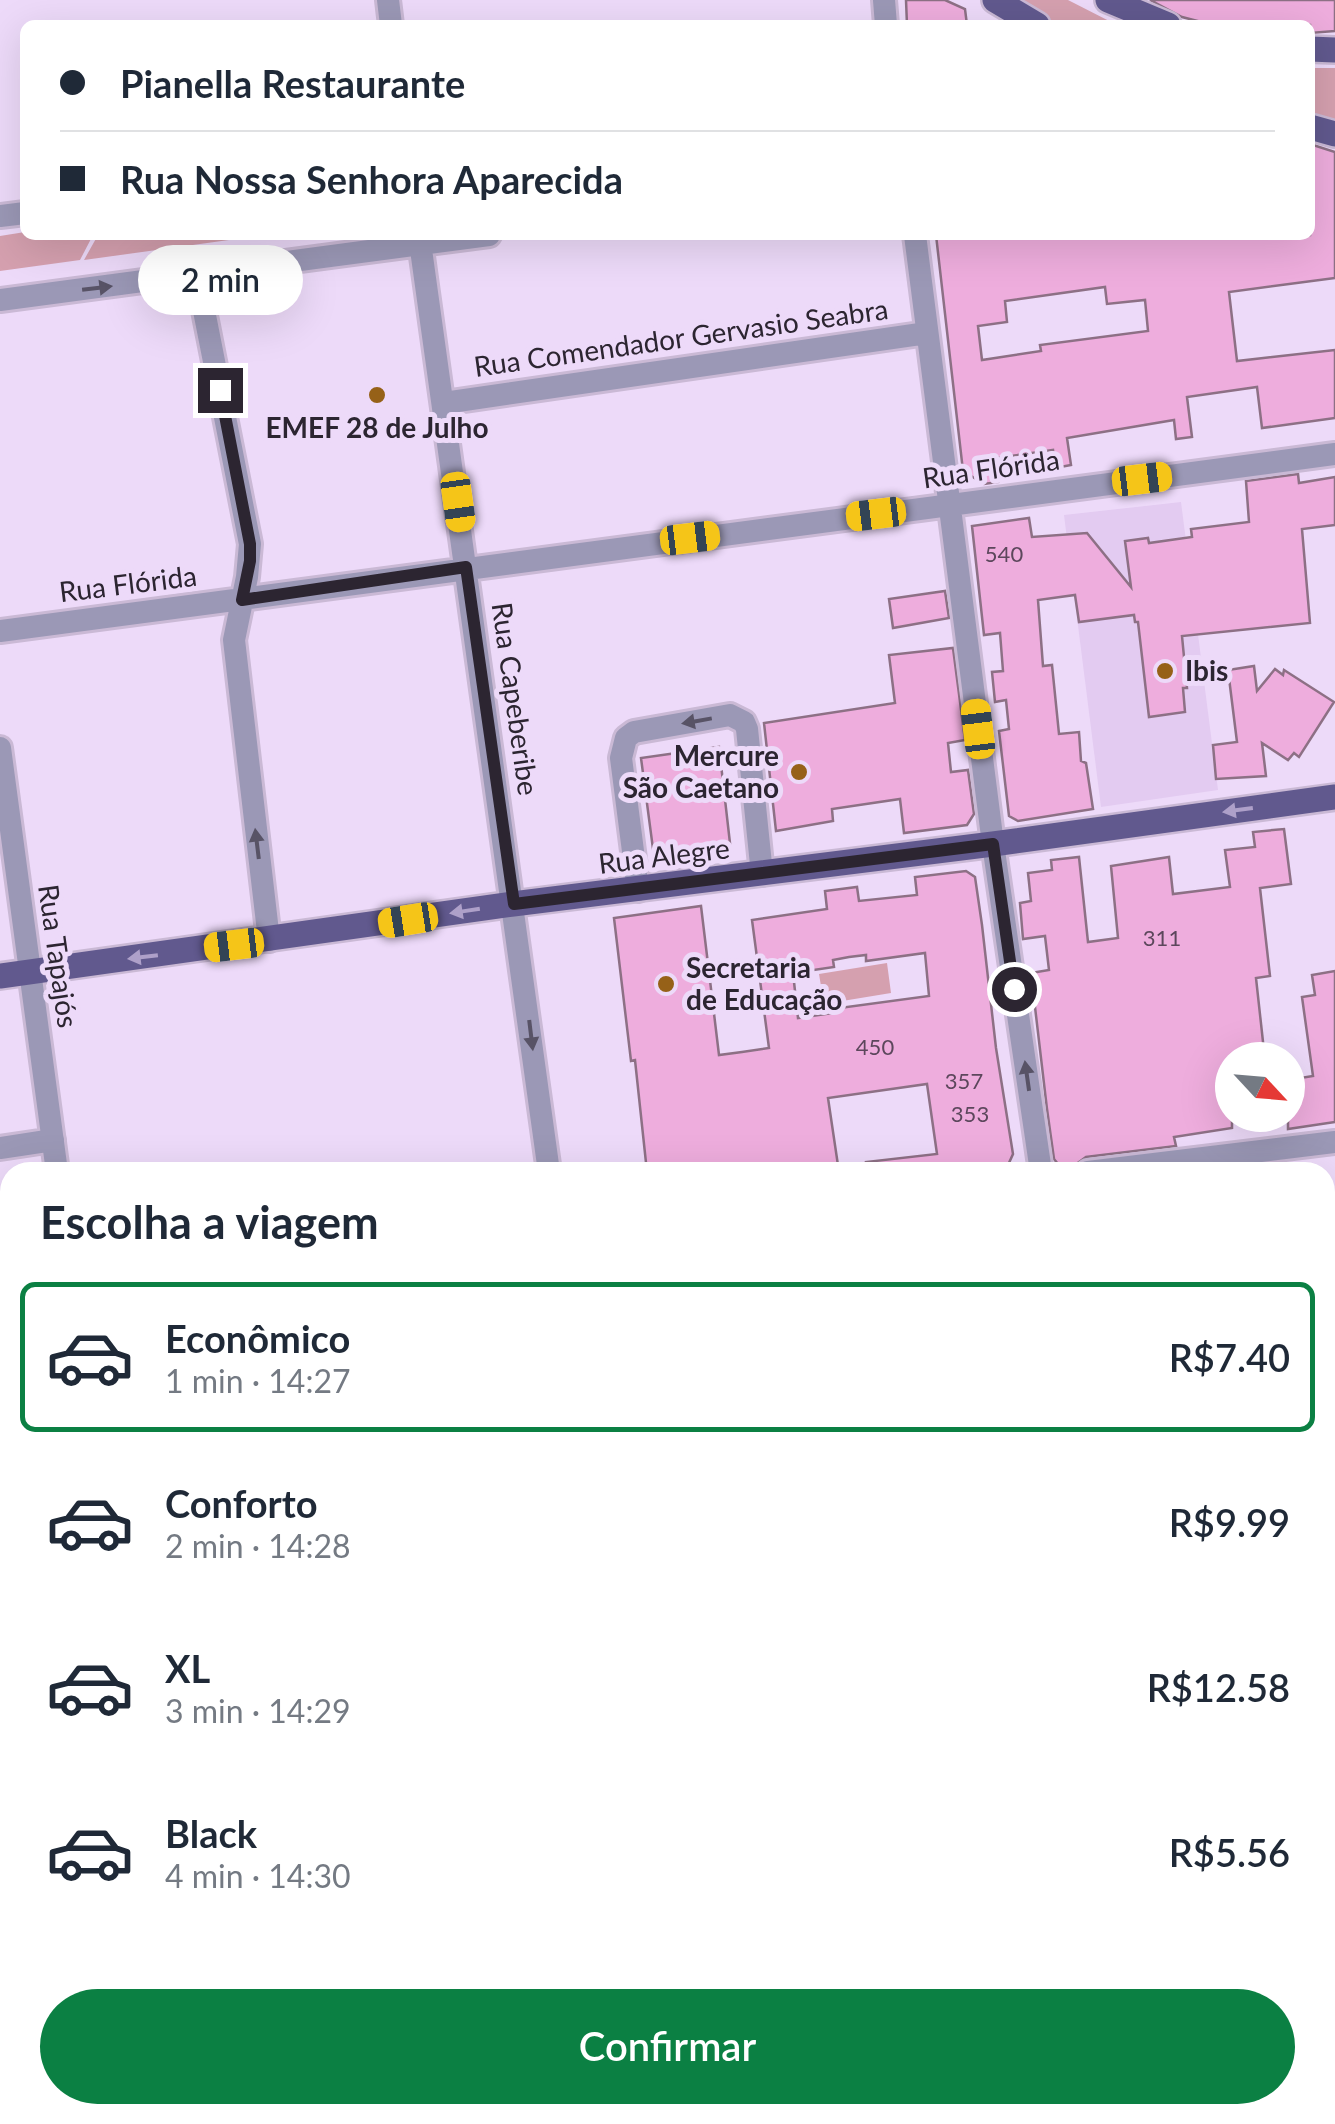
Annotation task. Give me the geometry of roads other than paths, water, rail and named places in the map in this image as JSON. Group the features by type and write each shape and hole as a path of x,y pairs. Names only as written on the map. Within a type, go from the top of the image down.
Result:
{"main road":[{"path":"996,0 1030,20"},
{"path":"1108,0 1156,20"},
{"name":"Rua Alegre","path":"0,976 514,904 1335,797"}],"street":[{"path":"0,300 197,275 420,240"},
{"name":"Rua Capeberibe","path":"420,240 547,1162"},
{"path":"916,240 993,844 1040,1162"},
{"path":"197,275 250,544 234,640 268,940"},
{"name":"Rua Comendador Gervasio Seabra","path":"444,403 927,333"},
{"name":"Rua Flórida","path":"0,631 1335,454"},
{"path":"638,890 620,758 626,738 634,732 730,715 744,722 746,729 762,874"},
{"name":"Rua Tapajós","path":"0,748 56,1162"},
{"path":"0,1148 53,1140"},
{"path":"1265,1162 1335,1142"}],"place":[{"name":"EMEF 28 de Julho","path":"377,395"},
{"name":"Ibis","path":"1165,671"},
{"name":"Mercure São Caetano","path":"799,772"},
{"name":"Secretaria de Educação","path":"666,984"}]}
